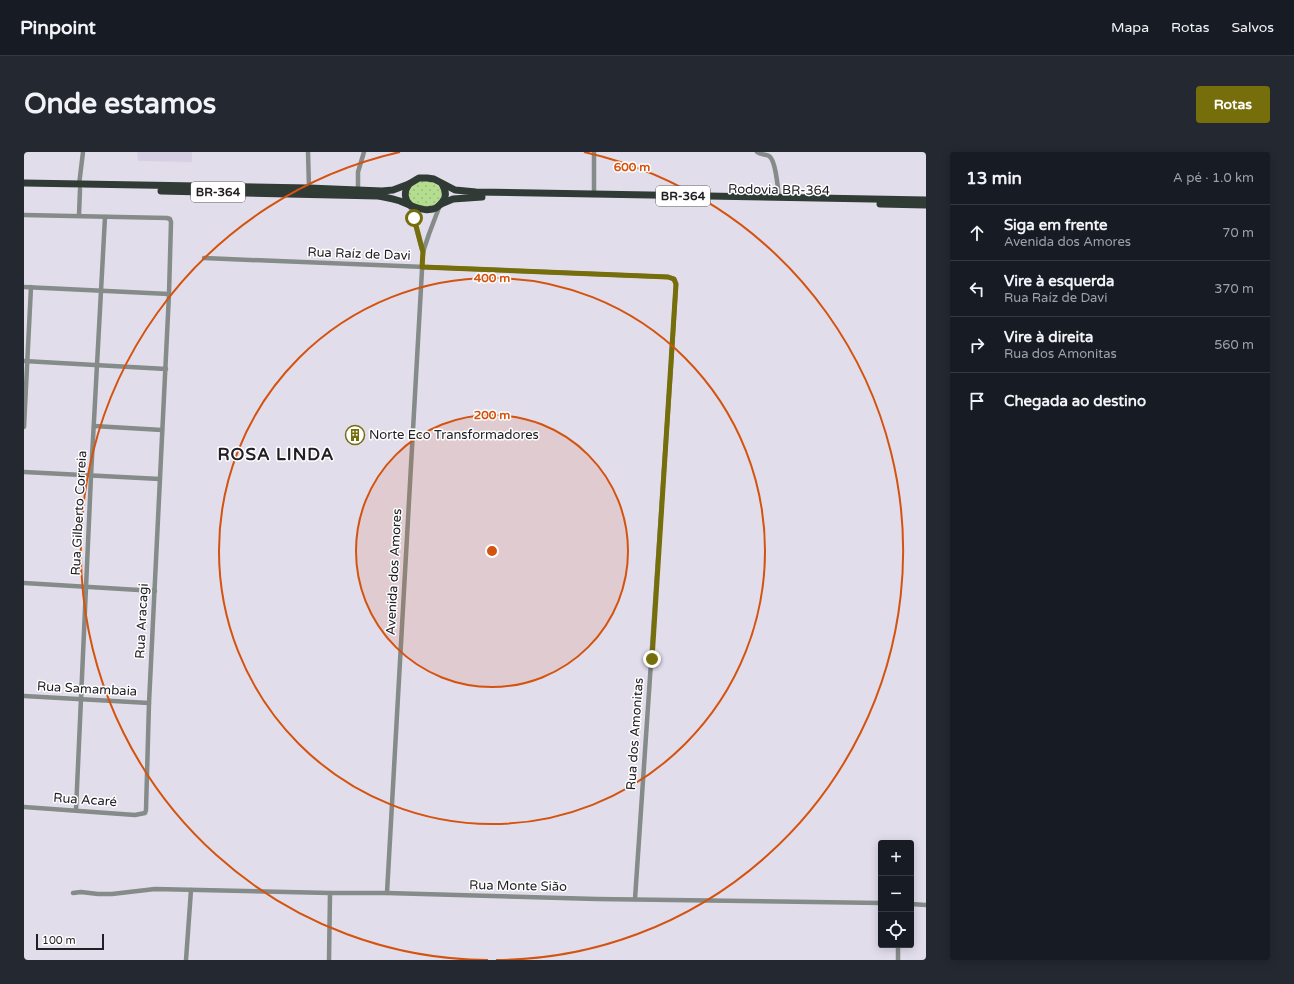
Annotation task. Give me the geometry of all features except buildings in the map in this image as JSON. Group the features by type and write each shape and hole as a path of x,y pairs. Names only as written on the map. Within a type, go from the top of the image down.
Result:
{"highway":[{"name":"BR-364","path":"24,188 309,188 393,190 422,178 431,178 455,190 462,191 594,195 926,200"},
{"name":"BR-364","path":"24,183 79,187 378,196 389,198 418,209 429,210 441,204"},
{"path":"441,183 445,193 441,204"},
{"path":"409,184 406,189 405,196 410,205"},
{"name":"Rodovia BR-364","path":"441,204 453,200 481,197 926,205"}],"street":[{"path":"79,215 79,187 83,152"},
{"path":"308,152 309,188"},
{"path":"358,190 358,172 364,152"},
{"path":"594,152 594,195"},
{"path":"757,152 762,155 769,156 772,160 779,198"},
{"name":"Avenida dos Amores","path":"387,893 423,252 428,234 441,204"},
{"name":"Avenida dos Amores","path":"410,205 423,252"},
{"path":"24,215 105,216"},
{"name":"Rua Gilberto Correia","path":"76,810 100,290 105,216"},
{"name":"Rua Aracagi","path":"105,216 167,218 170,219 171,222 170,294 162,430 149,703 147,798 145,813"},
{"name":"Rua Raíz de Davi","path":"204,258 668,277 674,279 676,284"},
{"name":"Rua dos Amonitas","path":"635,899 676,284"},
{"path":"24,287 170,294"},
{"path":"24,427 26,361 31,287"},
{"path":"26,361 166,369"},
{"path":"94,426 162,430"},
{"path":"24,472 160,479"},
{"path":"24,583 155,591"},
{"name":"Rua Samambaia","path":"24,696 149,703"},
{"name":"Rua Acaré","path":"24,808 76,810 135,815 145,813"},
{"name":"Rua Monte Sião","path":"73,893 81,892 112,894 156,889 878,903"},
{"path":"186,960 190,890"},
{"path":"329,960 330,893"},
{"path":"914,904 926,905"},
{"path":"898,948 898,960"}],"shaded area":[{"path":"137,152 192,152 192,162 138,161"}],"green space":[{"path":"419,181 432,182 438,186 442,192 439,202 432,206 416,207 408,198 409,188"}],"place":[{"name":"Norte Eco Transformadores","path":"355,435"}],"district":[{"name":"ROSA LINDA","path":"276,454"}],"route":[{"path":"414,218 423,252 422,267 668,277 674,279 676,284 652,659"}]}
